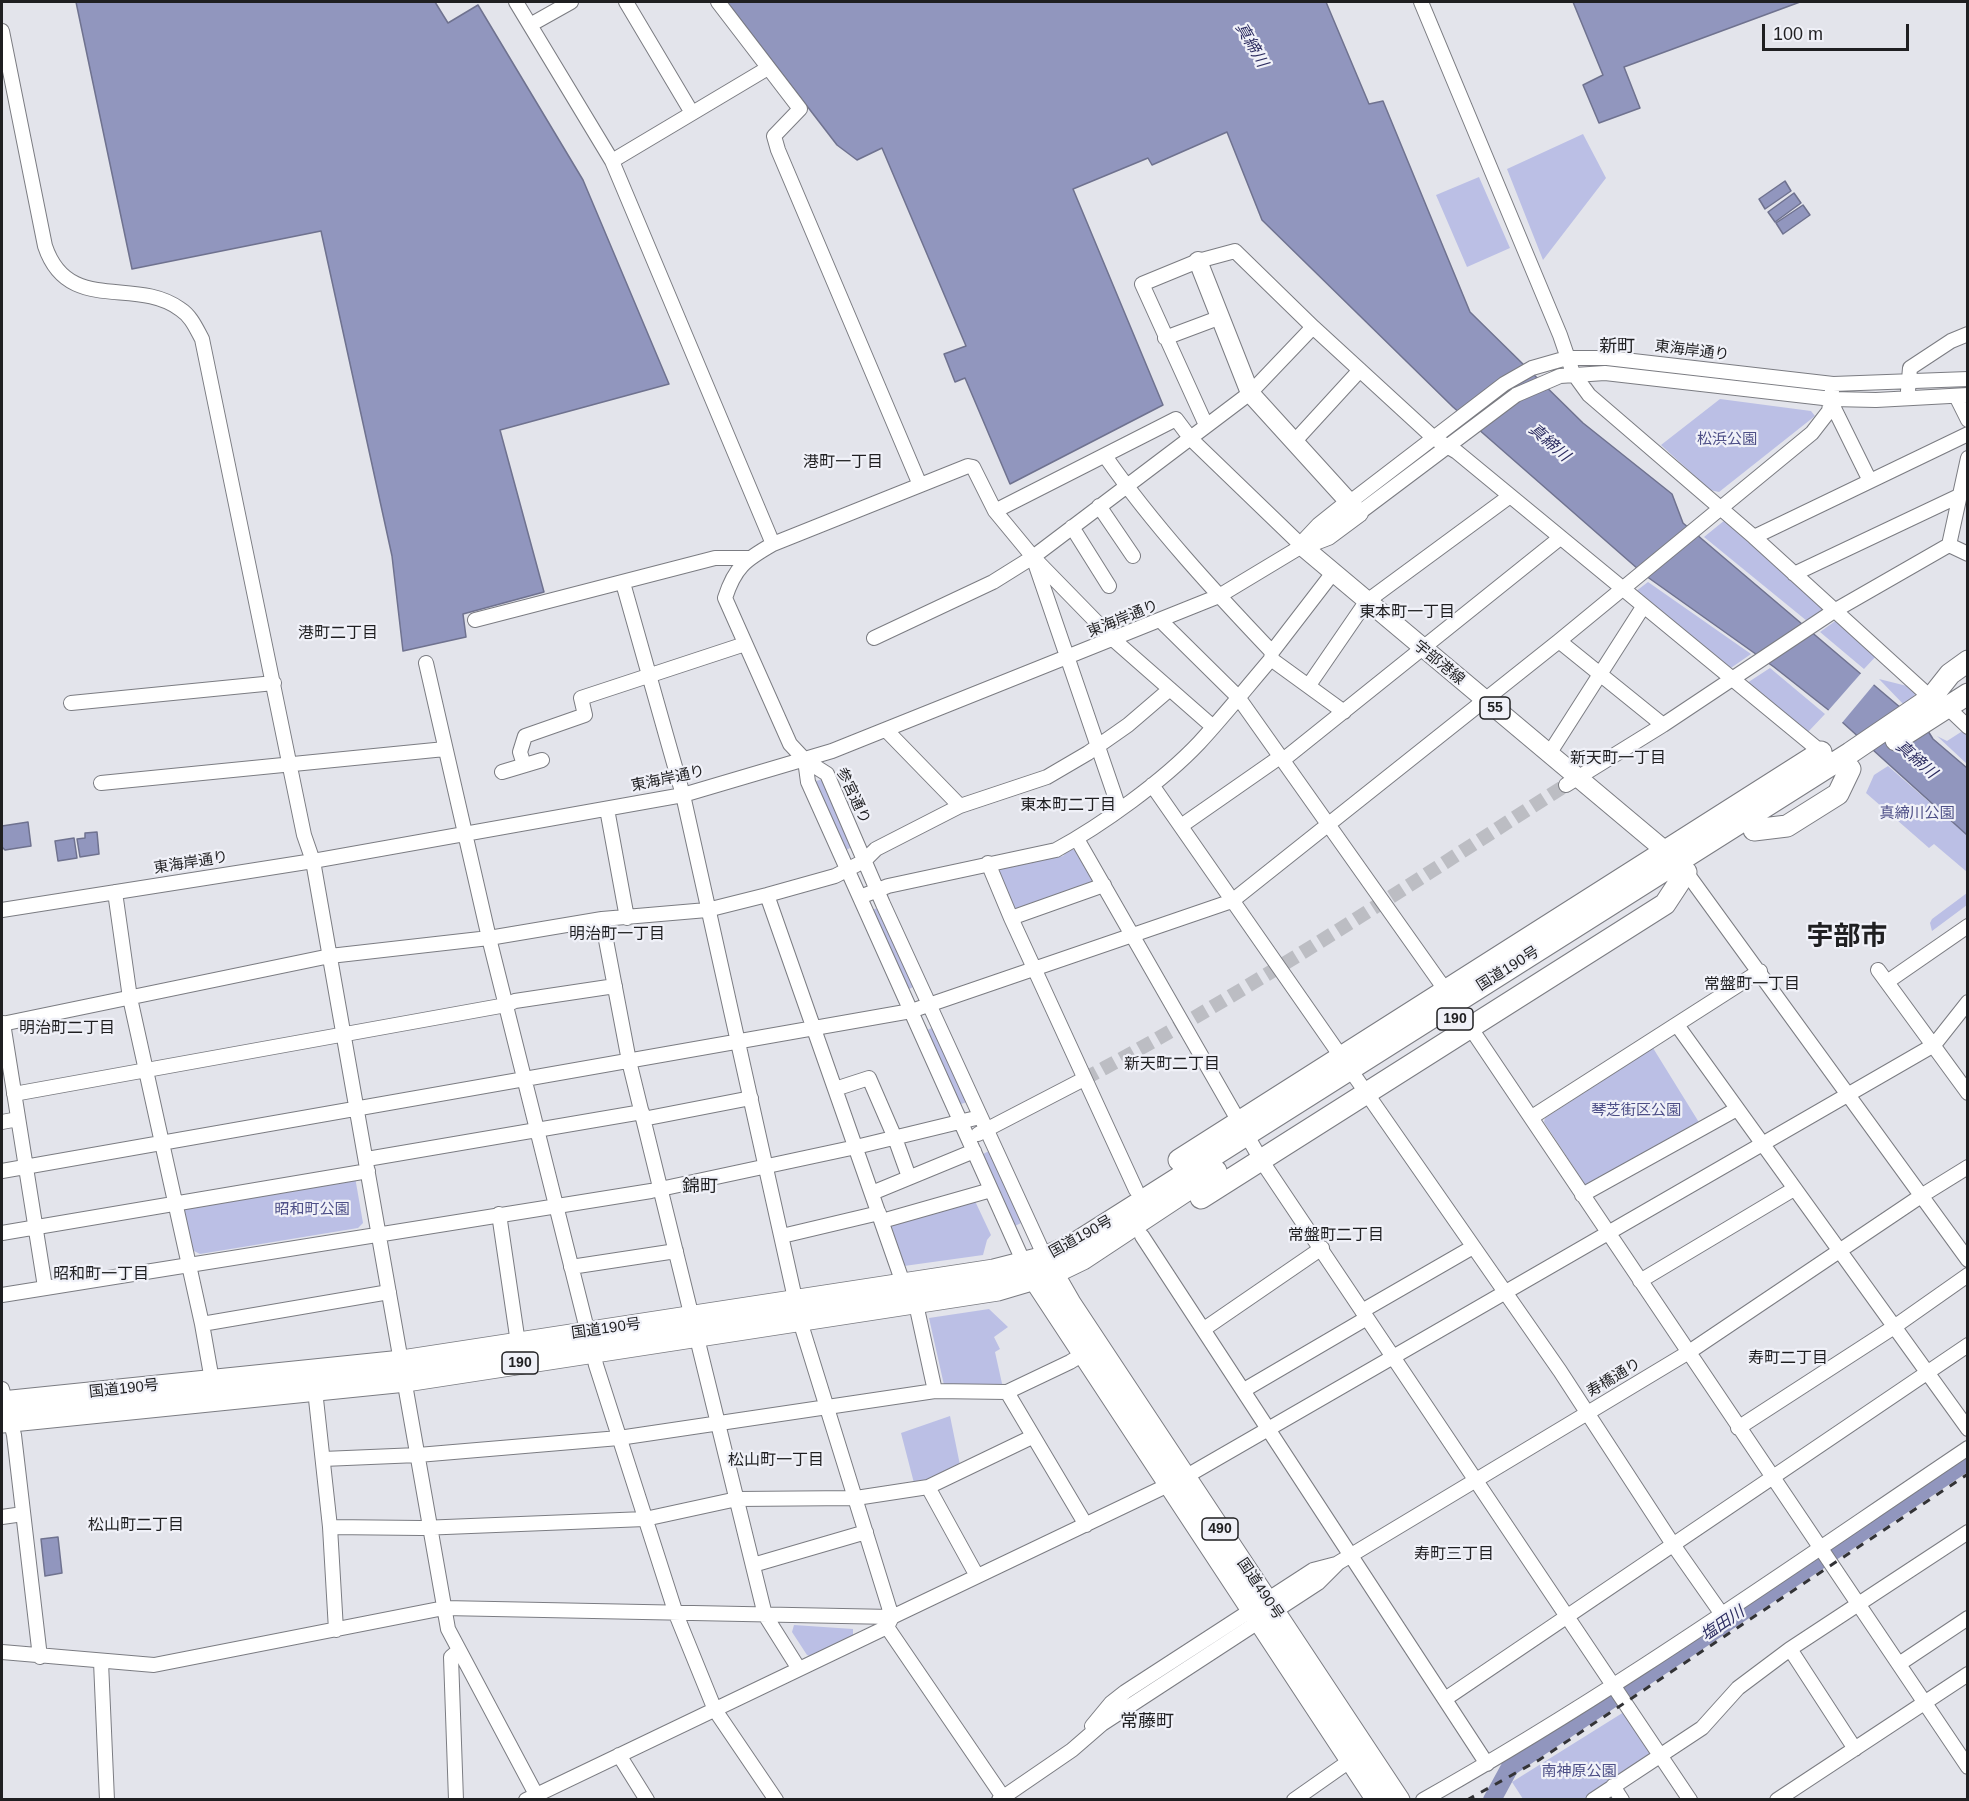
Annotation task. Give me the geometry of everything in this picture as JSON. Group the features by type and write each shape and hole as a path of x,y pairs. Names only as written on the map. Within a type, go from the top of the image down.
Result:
{"highway":[{"name":"国道190号","path":"1955,713 1950,674 1968,661"},
{"path":"1955,713 1968,675"},
{"name":"国道190号","path":"798,1310 916,1304 997,1290 1039,1269 1074,1244 1138,1213 1458,1009 1677,861 1835,761 1869,749 1917,718 1955,713 1968,694"},
{"name":"国道190号","path":"1677,861 1754,830 1835,761"},
{"path":"1138,1213 1458,1009 1677,861"},
{"name":"国道190号","path":"4,1407 213,1390 404,1371 798,1310 903,1283 994,1270 1039,1269"},
{"name":"国道490号","path":"1039,1269 1083,1354 1177,1481"},
{"name":"国道490号","path":"1039,1269 1262,1610 1399,1800"},
{"name":"国道190号","path":"213,1390 315,1390 519,1343 589,1342"},
{"name":"国道490号","path":"1262,1610 1377,1800"}],"main road":[{"path":"1198,261 1250,393 1355,508 1320,526 1302,546"},
{"name":"宇部港線","path":"1302,546 1332,574 1549,754 1572,781 1677,861"}],"street":[{"path":"516,2 612,161 773,544"},
{"path":"530,25 571,2"},
{"path":"626,2 692,113"},
{"path":"718,2 800,108 774,136 778,150 920,485"},
{"path":"1421,2 1573,373 1589,395 1955,713"},
{"path":"2,35 51,266 73,284 149,297 179,308 189,316 202,339 304,835 313,861 448,1629 534,1798 799,1669 977,1576 1177,1481 1392,1355 1506,1293 1934,1045 1968,1002"},
{"path":"612,161 768,68"},
{"path":"1206,425 1142,284 1198,261 1235,251 1313,327 1435,439 1457,452 1733,680 1835,761"},
{"path":"1165,338 1221,317"},
{"path":"874,639 993,582 1033,557 1250,393 1313,327"},
{"path":"1909,399 1910,368 1951,341 1968,334"},
{"name":"東海岸通り","path":"1355,508 1459,418 1504,384 1532,368 1567,358 1607,358 1833,384 1968,379"},
{"path":"1294,442 1360,370"},
{"path":"1355,508 1448,448 1516,395 1544,381 1573,373 1605,373 1832,401 1962,395 1968,420"},
{"path":"2,1171 911,1011 1232,901 1696,530 1812,433 1823,422 1832,401 1833,384"},
{"path":"1832,401 1870,481"},
{"path":"995,510 1176,419 1191,439 1302,546"},
{"path":"1754,537 1968,434"},
{"path":"1105,456 1126,486 1219,597 1272,655 1344,712"},
{"path":"1572,781 1733,680 1834,610 1949,545 1964,494 1968,458"},
{"path":"1039,1269 991,1190 959,1122 808,782 805,760 790,744 745,644 725,598 731,578 748,558 773,544 968,466 974,467 995,510 1033,557 1114,640 1212,726"},
{"path":"1794,574 1964,494"},
{"path":"1309,686 1366,602 1510,496"},
{"path":"1099,506 1133,556"},
{"path":"1072,526 1109,586"},
{"path":"1181,826 1344,712 1560,538"},
{"path":"1949,545 1968,554"},
{"name":"東海岸通り","path":"2,910 313,861 683,795 805,760 1067,659 1219,597 1302,546"},
{"path":"1033,557 1119,808"},
{"path":"475,620 715,558 748,558"},
{"path":"860,897 877,889 1056,850 1077,839 1152,785 1200,742 1272,655 1332,574"},
{"path":"623,583 683,795 798,1310 856,1498 890,1622 1002,1799"},
{"path":"1549,754 1601,676 1643,606"},
{"path":"1161,621 1238,697 1329,825 1532,1117 1738,1428 1968,1767"},
{"path":"1559,640 1663,725"},
{"path":"524,765 520,752 525,736 585,715 581,699 745,644"},
{"path":"426,663 464,835 589,1342 675,1614 715,1710 776,1800"},
{"path":"71,703 274,683"},
{"path":"45,1287 2,1024 330,956 489,938 602,919 707,910 835,876 864,861 876,849 960,806 1047,777 1088,753 1128,725 1170,689"},
{"path":"886,730 960,806"},
{"path":"101,783 445,749"},
{"path":"502,772 542,760"},
{"name":"参宮通り","path":"805,760 827,774 986,1131 1039,1269"},
{"path":"1152,785 1506,1293 1721,1613"},
{"path":"607,809 627,918"},
{"path":"1077,839 1250,1141 1690,1800"},
{"path":"1677,861 1760,971 1968,1260"},
{"path":"988,863 1084,1079 1138,1213 1204,1329 1487,1764"},
{"path":"1011,918 1104,885"},
{"path":"115,892 130,998 202,1324 213,1390"},
{"path":"767,895 903,1283"},
{"path":"602,919 629,1061 765,1615 799,1669"},
{"path":"1887,982 1968,926"},
{"path":"1878,970 1966,1088"},
{"path":"1532,1117 1760,971"},
{"path":"14,1094 345,1035 506,1005 515,1001 615,986"},
{"path":"1677,1025 1968,1429"},
{"path":"835,1089 869,1078 896,1138 909,1177"},
{"path":"872,1193 971,1145 986,1131 1084,1079"},
{"path":"2,1233 175,1203 536,1131 751,1098"},
{"path":"1582,1195 1737,1109"},
{"path":"2,1295 188,1263 661,1189 856,1148 980,1117"},
{"path":"2,1122 18,1119"},
{"name":"寿橋通り","path":"1002,1799 1072,1750 1102,1724 1262,1610 1313,1570 1338,1563 1689,1352 1921,1196 1968,1167"},
{"path":"1640,1281 1794,1189"},
{"path":"782,1236 880,1217 991,1190"},
{"path":"499,1214 519,1343"},
{"path":"1244,1390 1473,1247"},
{"path":"1204,1329 1322,1248"},
{"path":"571,1267 676,1251"},
{"path":"1738,1428 1894,1327 1968,1275"},
{"path":"202,1324 390,1292"},
{"path":"916,1304 935,1391"},
{"path":"1445,1699 1968,1345"},
{"path":"323,1459 418,1455 619,1438 935,1391 1007,1392 1083,1354"},
{"path":"315,1390 330,1527 336,1630"},
{"path":"1007,1392 1086,1525"},
{"path":"4,1407 23,1514 40,1657"},
{"path":"330,1527 431,1527 645,1519 737,1499 856,1498 928,1487 1032,1437"},
{"path":"1423,1800 1619,1691 1721,1613 1824,1553 1968,1448"},
{"path":"928,1487 977,1576"},
{"path":"2,1517 23,1514"},
{"path":"753,1565 866,1532"},
{"path":"1593,1800 1702,1728 1738,1688 1790,1649 1968,1532"},
{"path":"2,1652 154,1665 444,1608 765,1615 890,1622"},
{"path":"1899,1664 1968,1618"},
{"path":"1790,1649 1855,1749"},
{"path":"456,1800 451,1657 458,1651"},
{"path":"101,1662 107,1800"},
{"path":"1777,1800 1968,1674"},
{"path":"619,1755 647,1800"},
{"path":"1294,1800 1351,1760"},
{"path":"1613,1786 1622,1800"}],"green space":[{"path":"1583,134 1606,178 1543,260 1507,169"},
{"path":"1479,177 1510,248 1467,267 1436,195"},
{"name":"松浜公園","path":"1720,399 1811,411 1815,416 1719,492 1710,490 1661,445"},
{"path":"1725,520 1823,609 1807,621 1704,537"},
{"path":"1648,582 1751,654 1728,670 1635,592"},
{"path":"1838,619 1878,654 1864,669 1820,632"},
{"path":"1770,668 1825,714 1808,732 1747,683"},
{"path":"1879,679 1911,687 1916,693 1906,707"},
{"name":"真締川公園","path":"1961,732 1967,733 1967,764 1937,736 1947,741"},
{"name":"真締川公園","path":"1888,766 1967,835 1967,872 1934,844 1929,848 1866,793 1874,775"},
{"path":"823,779 852,847 846,850 816,781"},
{"path":"1069,849 1075,850 1096,883 1017,912 999,873 1001,868 1063,856"},
{"path":"1967,893 1967,905 1932,931 1930,923 1932,919"},
{"path":"880,907 915,986 907,990 872,910"},
{"path":"934,1027 967,1102 958,1105 925,1031"},
{"name":"琴芝街区公園","path":"1653,1048 1700,1124 1586,1186 1544,1122 1545,1118"},
{"path":"989,1151 1021,1223 1013,1227 981,1155"},
{"name":"昭和町公園","path":"355,1177 363,1223 358,1228 200,1254 192,1250 185,1206"},
{"path":"975,1201 991,1235 987,1240 983,1255 904,1266 891,1226 894,1220"},
{"path":"989,1309 1008,1327 994,1337 1000,1349 995,1352 1003,1388 944,1385 929,1318"},
{"path":"950,1416 960,1465 930,1480 914,1483 901,1433"},
{"path":"794,1625 853,1629 853,1638 812,1657 807,1655 792,1632"},
{"name":"南神原公園","path":"1624,1712 1653,1755 1588,1799 1523,1799 1512,1782"}],"water":[{"path":"76,2 435,2 448,23 478,5 583,180 669,384 500,430 544,592 463,614 466,637 403,651 392,556 321,231 132,269"},
{"name":"真締川","path":"727,2 1326,2 1369,104 1383,101 1470,312 1583,423 1672,494 1683,523 1928,731 1933,739 1967,768 1967,835 1831,712 1774,667 1646,576 1453,407 1262,220 1227,132 1152,165 1148,158 1073,189 1163,405 1010,484 965,378 955,382 944,354 966,346 882,148 857,160 837,145"},
{"path":"1573,2 1800,2 1624,67 1640,108 1599,123 1583,85 1603,75"},
{"path":"1785,181 1791,191 1765,209 1759,199"},
{"path":"1794,193 1801,203 1775,222 1768,212"},
{"path":"1803,205 1810,215 1783,234 1776,223"},
{"path":"28,822 31,846 5,850 2,847 2,826"},
{"path":"97,832 99,854 80,857 77,839 85,838 85,833"},
{"path":"74,838 77,858 58,861 55,841"},
{"path":"58,1537 62,1573 45,1576 41,1539"}],"pier":[{"path":"1863,671 1876,682 1841,724 1827,712"}],"waterway":[{"name":"塩田川","path":"1492,1800 1510,1767 1968,1461"}],"tunnel":[{"path":"1084,1079 1268,974 1566,785"}],"railway":[{"path":"1467,1800 1539,1760 1968,1474"}],"district":[{"name":"新町","path":"1617,347"},
{"name":"港町一丁目","path":"843,463"},
{"name":"東本町一丁目","path":"1407,613"},
{"name":"港町二丁目","path":"338,634"},
{"name":"新天町一丁目","path":"1618,759"},
{"name":"東本町二丁目","path":"1068,806"},
{"name":"明治町一丁目","path":"617,935"},
{"name":"宇部市","path":"1847,938"},
{"name":"常盤町一丁目","path":"1752,985"},
{"name":"明治町二丁目","path":"67,1029"},
{"name":"新天町二丁目","path":"1172,1065"},
{"name":"錦町","path":"700,1187"},
{"name":"常盤町二丁目","path":"1336,1236"},
{"name":"昭和町一丁目","path":"101,1275"},
{"name":"寿町二丁目","path":"1788,1359"},
{"name":"松山町一丁目","path":"776,1461"},
{"name":"松山町二丁目","path":"136,1526"},
{"name":"寿町三丁目","path":"1454,1555"},
{"name":"常藤町","path":"1147,1722"}]}
